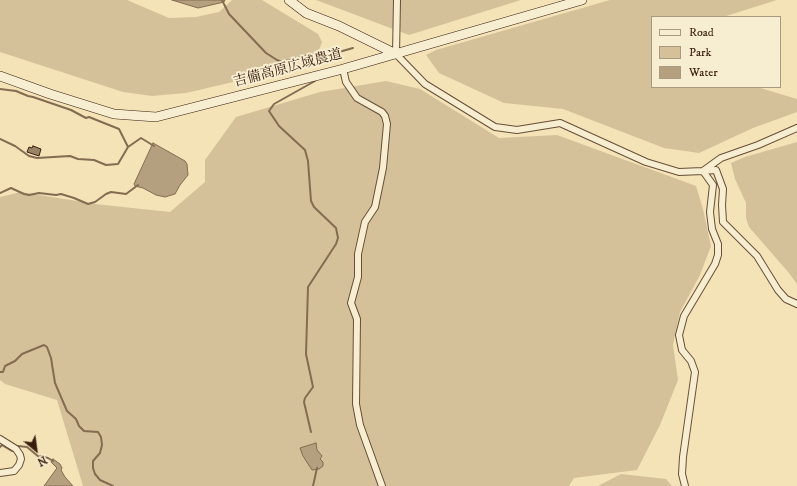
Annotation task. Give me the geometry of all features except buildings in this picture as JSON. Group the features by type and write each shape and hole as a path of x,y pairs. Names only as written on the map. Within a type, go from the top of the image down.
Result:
{"street":[{"path":"288,0 306,13 339,26 396,54 425,84 495,127 517,130 560,123 646,162 680,172 716,170 723,190 723,222 757,256 778,290 786,299 797,304"},
{"path":"396,54 398,0"},
{"name":"吉備高原広域農道","path":"0,76 50,94 114,114 156,117 343,69 582,0"},
{"path":"343,69 346,82 357,98 382,112 385,116 387,124 382,168 375,207 365,222 358,254 358,277 351,303 356,319 356,404 360,425 382,486"},
{"path":"703,171 721,158 758,145 797,128"},
{"path":"685,486 682,474 683,457 695,372 691,361 682,350 679,335 684,316 715,264 718,244 712,229 710,212 713,185 703,171"},
{"path":"0,439 15,448 20,455 21,460 14,471 0,473"}],"green space":[{"path":"0,0 127,0 169,18 196,17 219,12 232,0 262,0 318,34 322,42 318,53 276,72 186,93 152,96 123,92 0,52"},
{"path":"316,0 521,0 409,35"},
{"path":"610,0 777,0 726,16 651,16 651,88 760,88 797,99 797,112 753,128 699,153 664,148 563,109 504,103 439,73 426,55 436,50"},
{"path":"386,81 420,89 499,138 557,135 696,186 703,209 711,246 700,275 680,312 673,345 678,380 660,425 637,470 574,478 569,486 83,486 57,400 5,384 0,380 0,197 21,192 95,204 170,212 205,182 205,160 236,117 320,92"},
{"path":"797,142 797,284 749,227 746,218 746,203 735,179 731,163 745,157"},
{"path":"621,474 666,479 672,486 598,486"}],"water":[{"path":"172,0 225,0 224,2 198,8"},
{"path":"153,143 185,161 187,164 188,175 175,194 165,197 156,195 143,188 135,186 134,184"},
{"path":"316,443 317,450 322,456 320,459 323,462 323,466 319,469 312,470 300,448"},
{"path":"53,459 60,464 62,468 61,470 65,477 73,486 44,486 57,468 51,462"}],"waterway":[{"path":"222,0 229,14 266,53 282,62 309,55 313,58 318,58 353,48"},
{"path":"311,432 304,402 305,398 313,387 306,354 308,287 336,244 338,238 336,228 314,207 311,201 308,161 305,150 279,126 269,111 274,104 315,81"},
{"path":"0,89 16,91 71,110 86,118 89,117 119,129 128,147 141,138 154,146"},
{"path":"0,139 15,146 29,156 37,158 70,156 78,159 94,160 106,165 118,164 128,147"},
{"path":"0,193 11,188 29,195 39,193 56,195 61,194 88,204 95,202 111,192 126,194 138,185"},
{"path":"0,372 3,372 5,366 15,361 22,354 44,345 47,347 51,358 55,383 67,411 76,419 79,426 84,431 98,432 101,437 102,445 100,453 93,461 95,474 100,480 113,486"},
{"path":"0,447 2,445 12,451 18,446 27,447 39,457 41,456 53,461"},
{"path":"313,486 317,468"}]}
